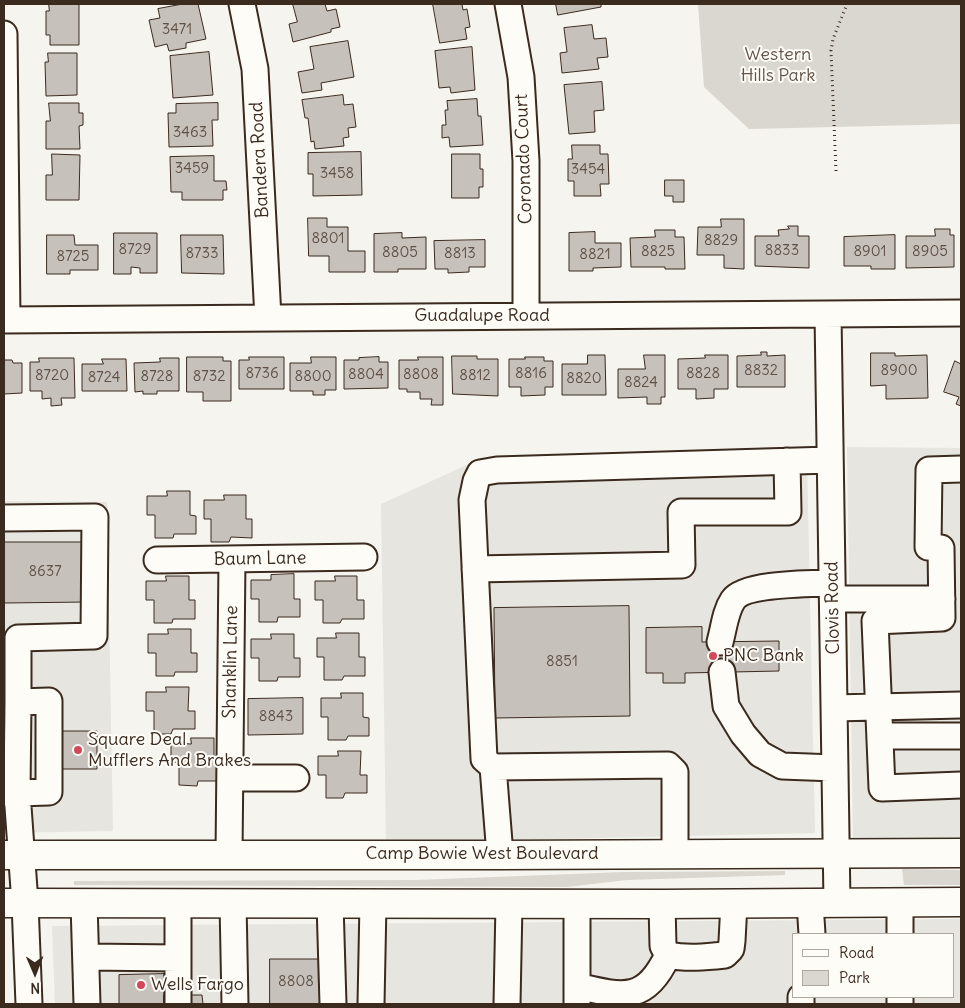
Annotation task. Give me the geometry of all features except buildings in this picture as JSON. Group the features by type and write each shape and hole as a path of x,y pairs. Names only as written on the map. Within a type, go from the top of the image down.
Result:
{"main road":[{"name":"Camp Bowie West Boulevard","path":"13,855 961,853"},
{"path":"15,903 662,904 961,902"}],"street":[{"name":"Bandera Road","path":"242,4 256,69 268,318"},
{"name":"Coronado Court","path":"508,4 521,77 526,161 526,316"},
{"path":"4,34 5,320"},
{"name":"Guadalupe Road","path":"5,320 961,313"},
{"name":"Clovis Road","path":"828,314 837,902"},
{"path":"675,853 676,772 668,765 493,766 484,759 472,500 476,481 480,473 497,470 830,460"},
{"path":"475,569 682,565 681,512 788,512 787,461"},
{"path":"948,611 941,548 928,547 929,470 961,469"},
{"path":"4,518 94,517 94,636 11,638 18,702 49,701 49,792 11,793 15,903 29,1004"},
{"name":"Baum Lane","path":"157,560 364,557"},
{"name":"Shanklin Lane","path":"229,854 232,559"},
{"path":"720,642 728,611 734,599 743,592 763,588 832,591 948,611"},
{"path":"948,611 875,620 882,788 961,785"},
{"path":"722,672 726,706 743,734 760,754 782,766 835,768"},
{"path":"834,708 961,705"},
{"path":"880,736 961,736"},
{"path":"493,766 500,855"},
{"path":"230,778 296,778"},
{"path":"84,902 87,1004"},
{"path":"810,902 812,933"},
{"path":"900,902 900,933"},
{"path":"178,903 178,1004"},
{"path":"233,903 235,1004"},
{"path":"330,903 333,1004"},
{"path":"371,1004 372,903"},
{"path":"668,955 680,957 725,955 731,949 734,903"},
{"path":"507,1004 509,904"},
{"path":"577,904 577,995 600,992 622,994 636,992 646,987 660,971 668,955"},
{"path":"662,904 663,946 668,955"},
{"path":"86,957 178,958"}],"path":[{"path":"836,171 832,45 847,4"}],"shaded area":[{"path":"847,447 961,448 961,841 853,842"},
{"path":"807,460 815,833 386,843 381,504 469,464"},
{"path":"4,501 107,502 113,831 4,833"},
{"path":"961,919 961,1004 55,1004 52,926"}],"green space":[{"name":"Western Hills Park","path":"698,4 961,4 961,124 749,129 704,87"},
{"path":"902,869 961,870 961,885 904,885"},
{"path":"785,871 785,875 627,880 567,887 74,885 74,881 415,880 625,872"}],"tunnel":[{"path":"720,642 722,672"}],"place":[{"name":"PNC Bank","path":"713,656"},
{"name":"Square Deal Mufflers And Brakes","path":"78,750"},
{"name":"Wells Fargo","path":"141,985"}]}
